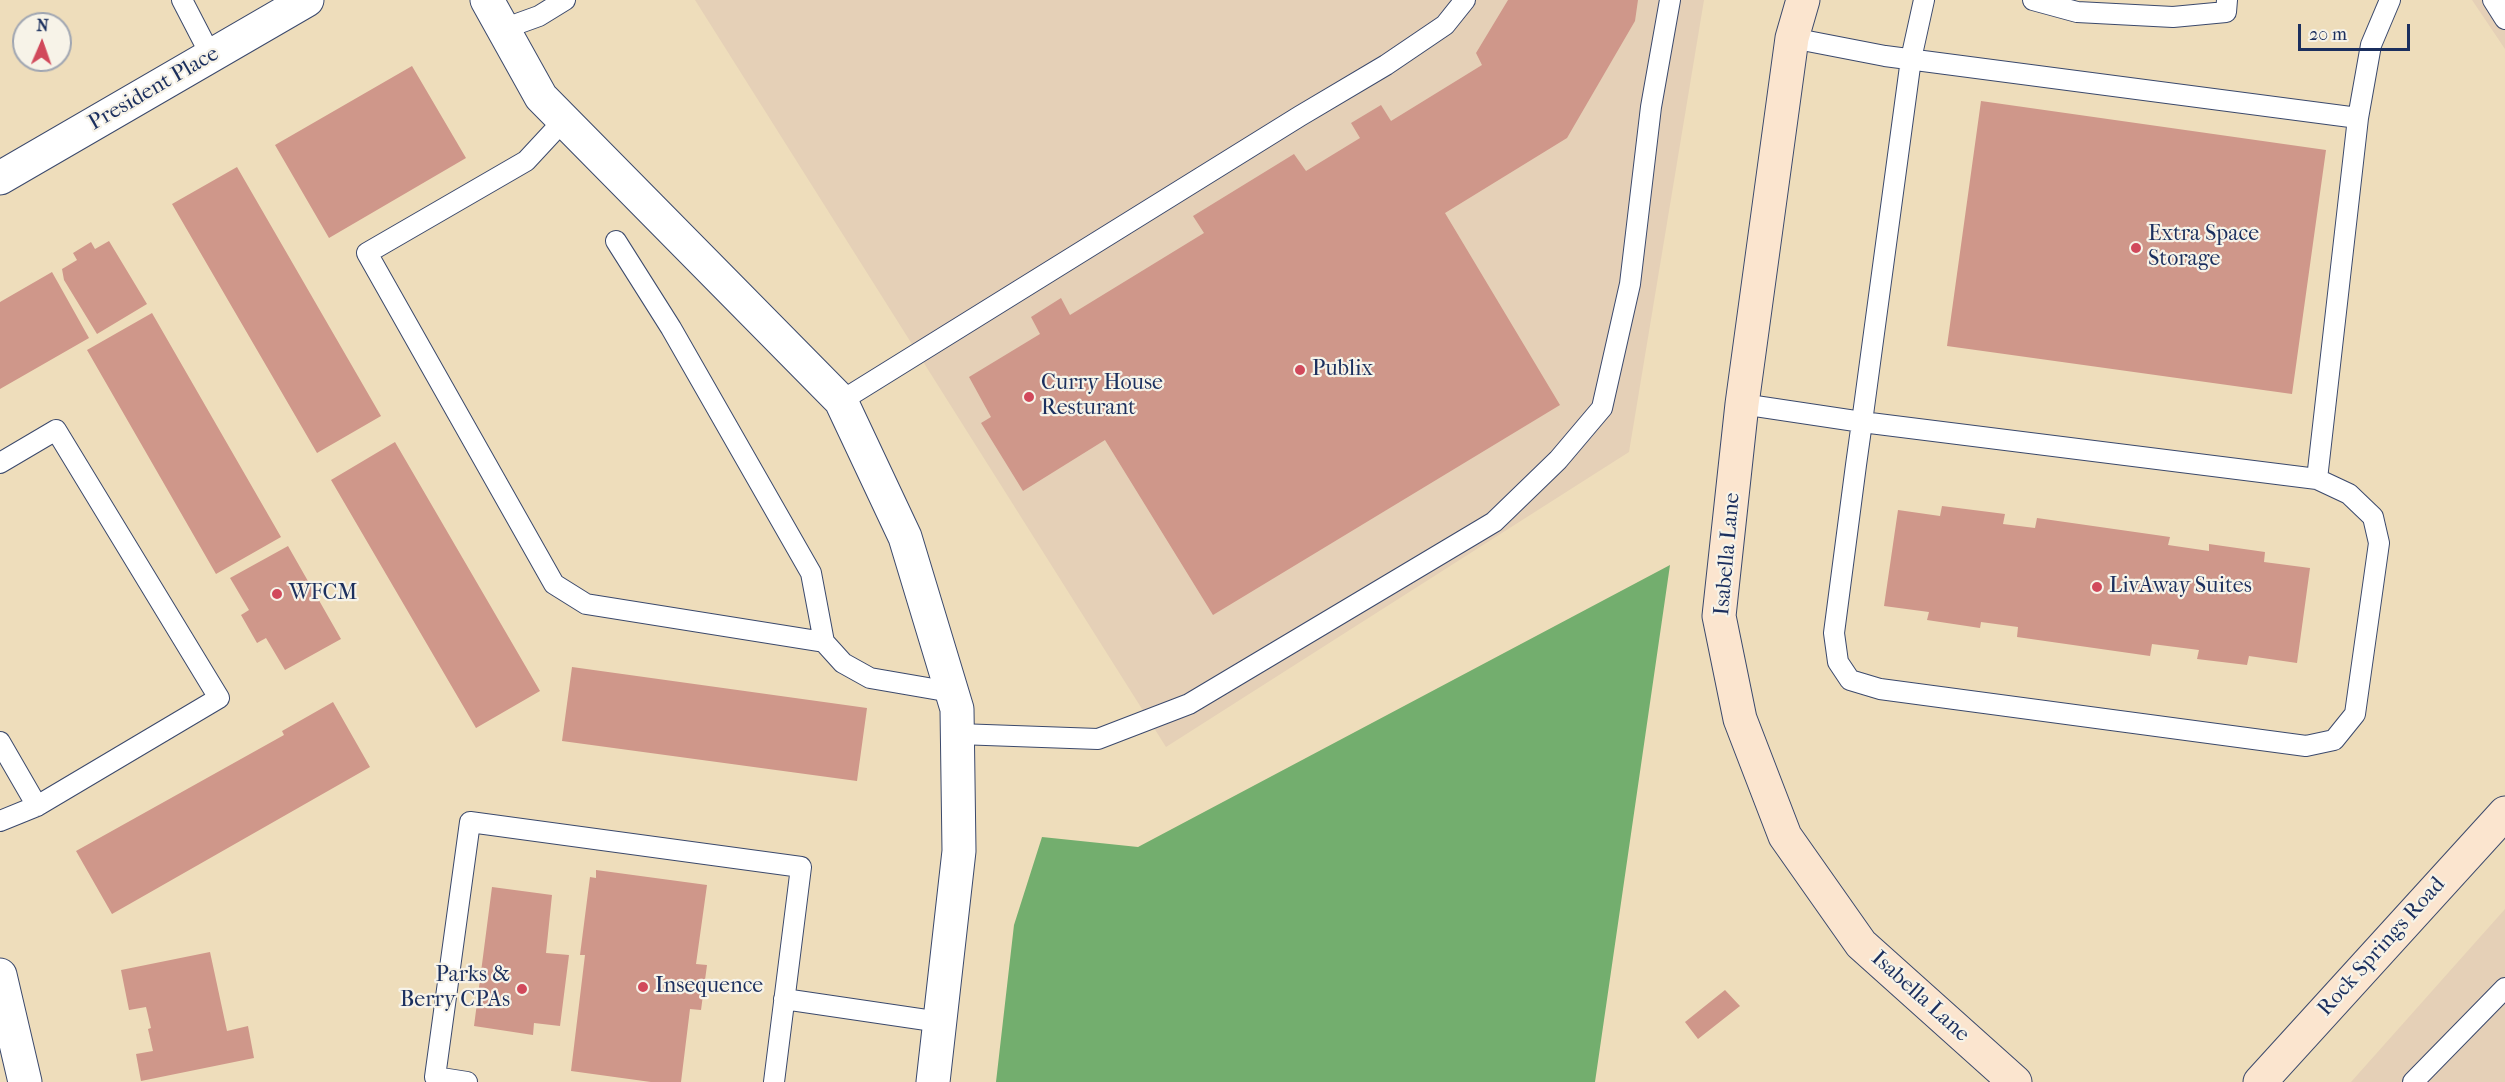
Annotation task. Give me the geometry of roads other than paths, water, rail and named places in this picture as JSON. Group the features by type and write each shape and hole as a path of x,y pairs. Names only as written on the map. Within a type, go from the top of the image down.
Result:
{"street":[{"name":"President Place","path":"0,178 308,0"},
{"path":"487,0 542,97 841,401 905,537 957,709 959,851 933,1082"},
{"name":"Isabella Lane","path":"1803,0 1792,38 1742,404 1719,616 1740,719 1785,836 1861,944 2015,1082"},
{"name":"Rock Springs Road","path":"2260,1082 2505,813"},
{"path":"0,975 25,1082"}],"lane":[{"path":"182,0 211,56"},
{"path":"503,29 539,16 565,0"},
{"path":"841,401 1386,64 1445,25 1465,0"},
{"path":"958,734 1098,739 1189,704 1494,522 1558,460 1602,408 1630,284 1651,107 1670,0"},
{"path":"1742,404 1862,422 2317,479 2349,494 2373,517 2379,543 2355,714 2334,740 2306,746 1880,689 1850,680 1838,662 1834,633 1862,422 1911,58 1924,0"},
{"path":"2034,0 2077,12 2173,17 2226,12 2227,0"},
{"path":"2317,479 2358,118 2371,45 2390,0"},
{"path":"2493,0 2505,19"},
{"path":"1792,38 1885,56 2358,118"},
{"path":"564,120 526,161 367,254 554,584 586,604 824,642"},
{"path":"615,241 671,328 811,573 824,642 843,663 870,678 951,692"},
{"path":"0,463 56,430 219,698 37,806 0,822"},
{"path":"0,742 37,806"},
{"path":"467,1082 435,1077 470,822 801,867 774,1082"},
{"path":"2413,1082 2505,988"},
{"path":"784,999 940,1022"}],"place":[{"name":"Extra Space Storage","path":"2136,248"},
{"name":"Publix","path":"1300,370"},
{"name":"Curry House Resturant","path":"1029,397"},
{"name":"LivAway Suites","path":"2097,587"},
{"name":"WFCM","path":"277,594"},
{"name":"Insequence","path":"643,987"},
{"name":"Parks & Berry CPAs","path":"522,989"}]}
